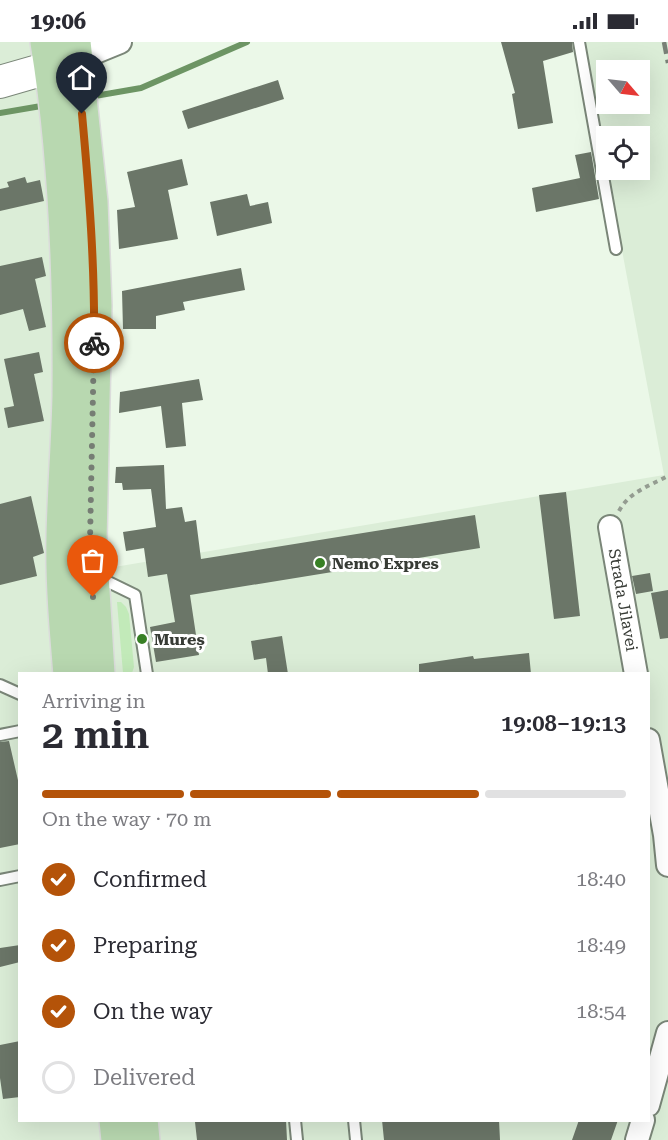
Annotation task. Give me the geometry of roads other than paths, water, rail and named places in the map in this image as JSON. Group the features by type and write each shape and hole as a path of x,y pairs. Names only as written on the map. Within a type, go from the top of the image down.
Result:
{"main road":[{"path":"0,82 63,61 70,116 91,202 94,306 90,541 98,672"},
{"path":"70,116 64,203 69,306 69,398 63,539 70,672"}],"street":[{"path":"63,61 120,42"},
{"name":"Strada Jilavei","path":"610,527 636,672"},
{"path":"650,751 668,865"},
{"path":"650,1098 668,1034"},
{"path":"637,1140 642,1122"}],"lane":[{"path":"579,42 616,249"},
{"path":"92,574 135,595 147,672"},
{"path":"0,685 18,693"},
{"path":"0,735 18,730"},
{"path":"0,880 18,876"},
{"path":"295,1122 297,1140"},
{"path":"354,1122 356,1140"}],"waterway":[{"path":"89,97 141,88 247,42"},
{"path":"0,113 47,105"}],"railway":[{"path":"664,42 668,63"}],"place":[{"name":"Nemo Expres","path":"320,563"},
{"name":"Mureș","path":"142,639"}]}
